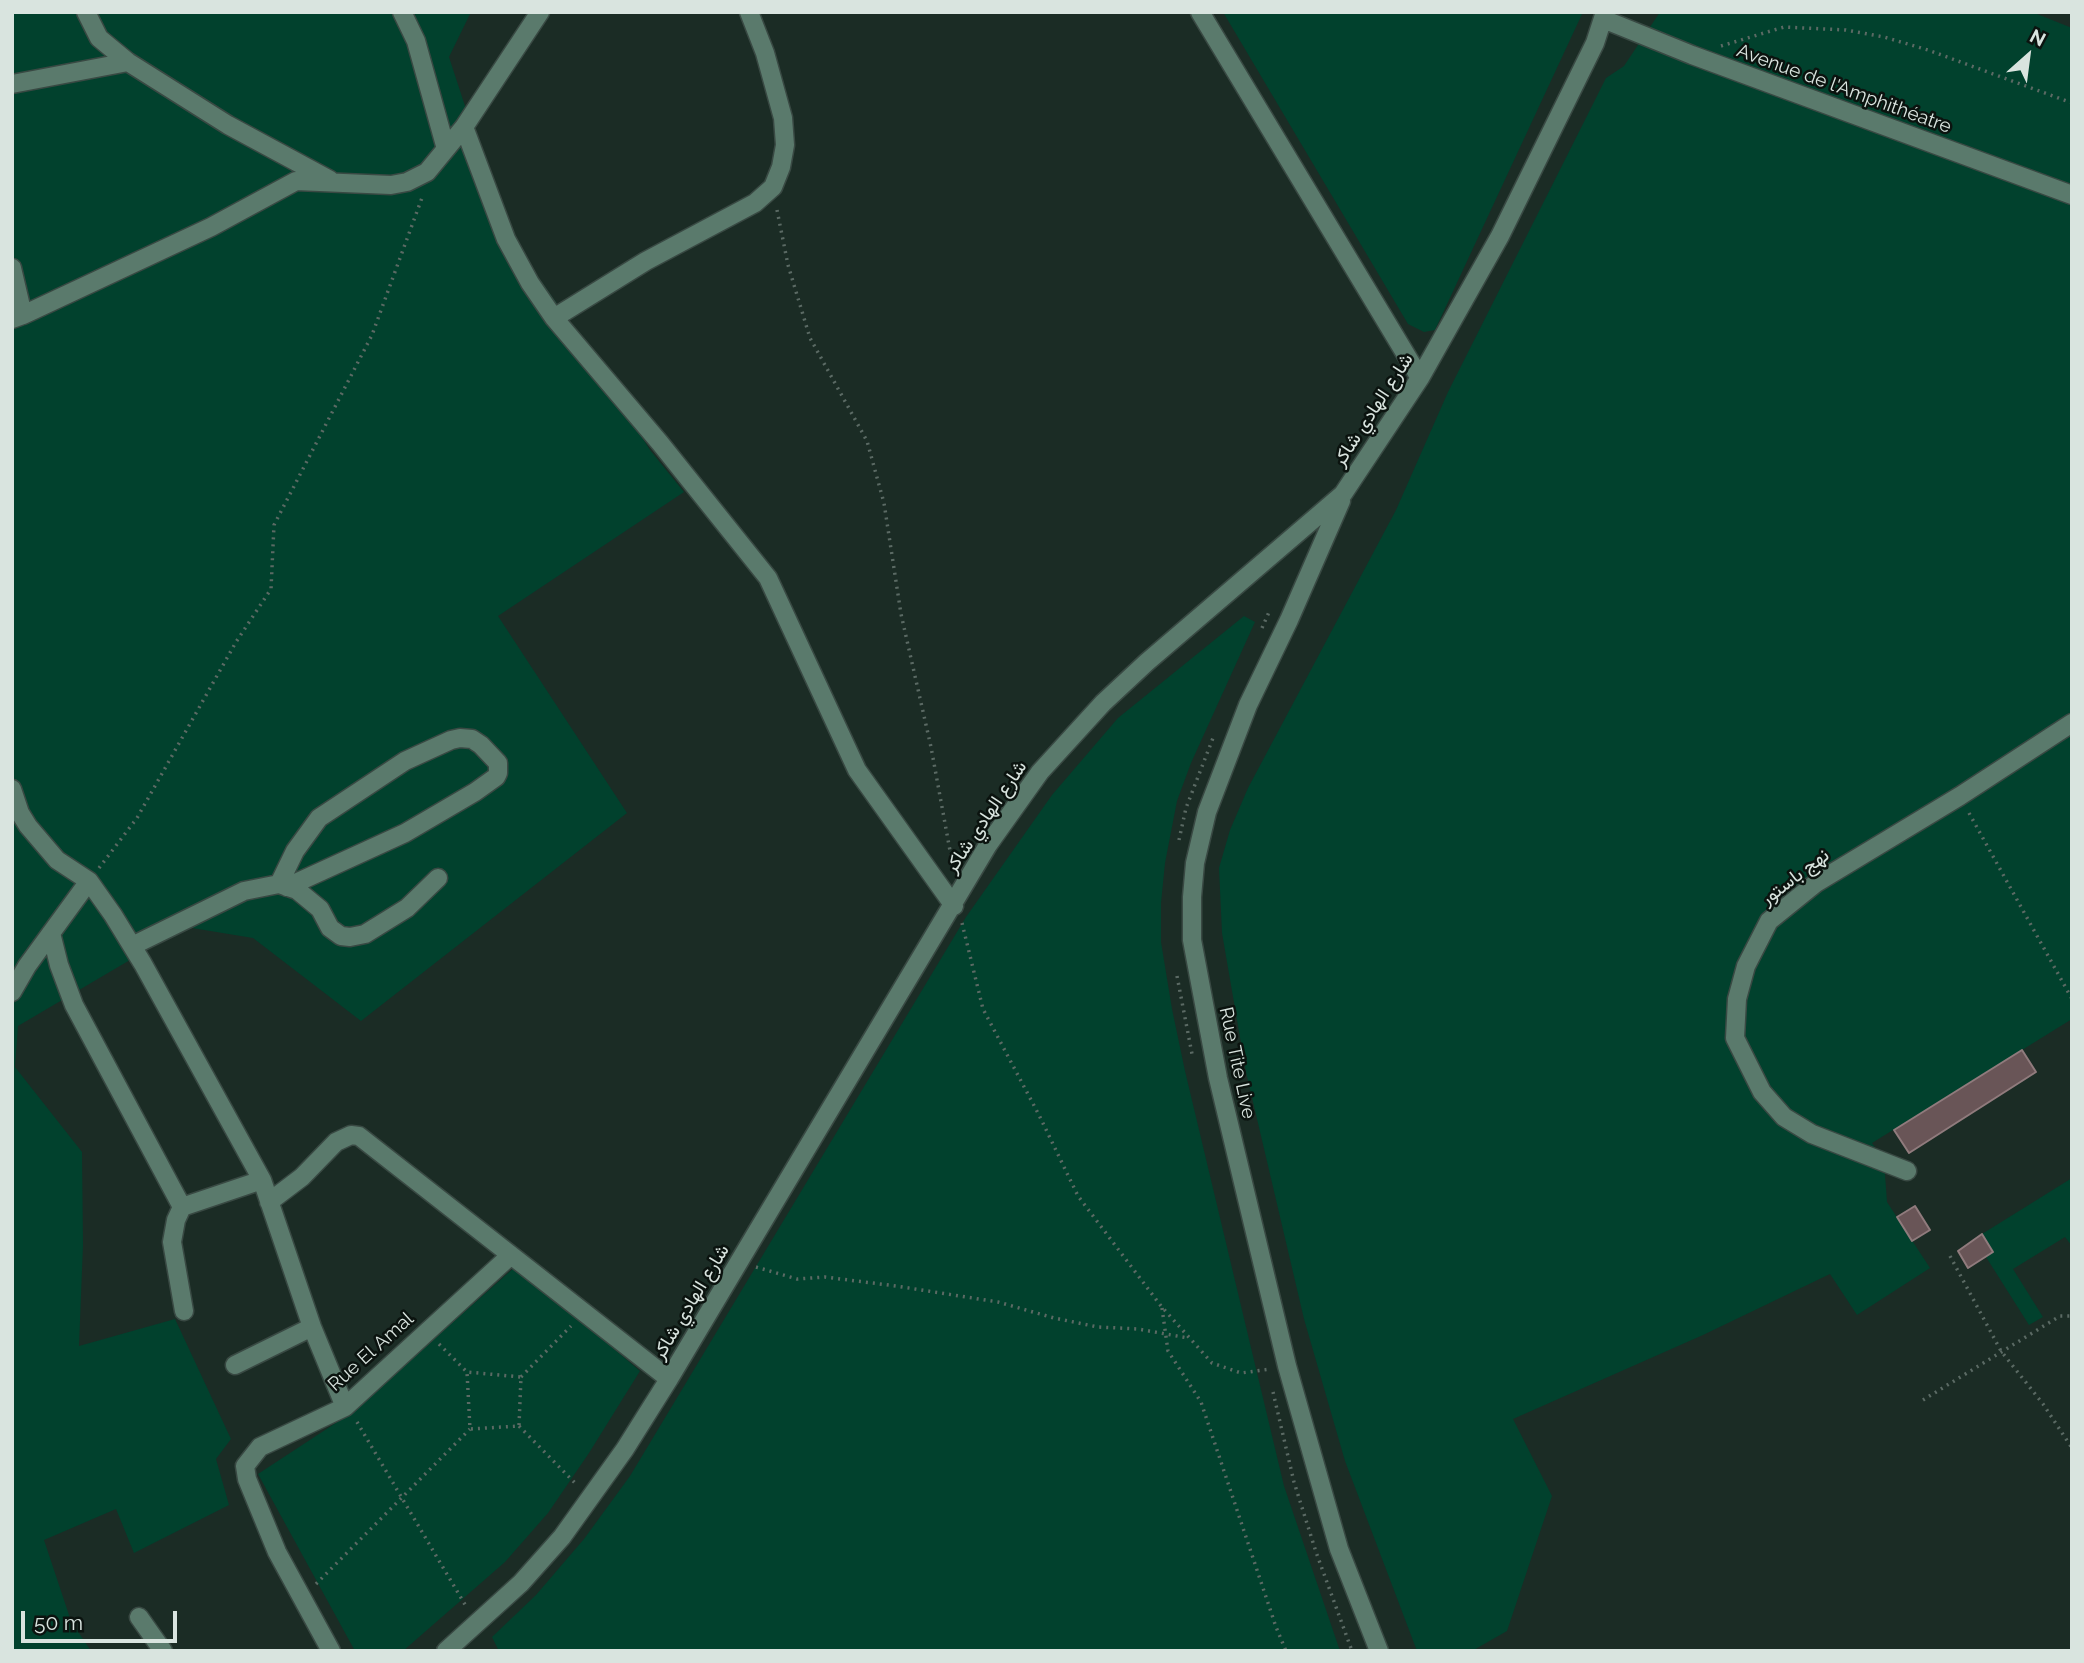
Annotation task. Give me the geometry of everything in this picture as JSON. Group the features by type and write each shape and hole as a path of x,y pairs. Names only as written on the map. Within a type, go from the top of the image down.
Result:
{"street":[{"path":"86,12 99,38 128,62 228,125 332,181"},
{"path":"402,12 416,41 446,149"},
{"path":"12,268 18,317 211,227 296,181 391,185 407,182 427,173 464,127 540,12"},
{"path":"554,318 646,261 755,203 773,187 781,167 785,145 783,118 765,53 749,12"},
{"path":"1200,12 1420,378"},
{"name":"شارع الهادي شاكر","path":"452,1649 477,1622 522,1583 591,1498 670,1378 1014,806 1063,744 1147,662 1343,494 1420,378 1500,236 1610,16"},
{"name":"Avenue de l'Amphithéatre","path":"1610,16 1692,55 2072,195"},
{"path":"12,84 128,62"},
{"path":"464,127 506,239 530,283 554,318 660,443 768,578 857,770 955,903"},
{"name":"Rue Tite Live","path":"1343,494 1220,772 1195,863 1192,940 1213,1055 1287,1366 1339,1549 1379,1651"},
{"name":"نهج باستور","path":"1907,1171 1812,1134 1784,1117 1762,1093 1735,1038 1737,999 1746,967 1769,920 1816,883 1960,796 2072,723"},
{"path":"132,946 244,891 283,885 405,833 496,778 498,763 472,739 460,738 405,761 319,818 295,851 283,885"},
{"path":"12,789 20,813 28,826 57,860 89,881 132,946 262,1180 312,1327 345,1407"},
{"path":"283,885 297,890 320,909 330,928 341,936 350,937 365,934 407,908 438,878"},
{"path":"12,992 89,881"},
{"path":"51,933 70,995 182,1207"},
{"path":"269,1202 302,1177 336,1142 351,1135 359,1136 670,1378"},
{"path":"184,1311 172,1242 176,1220 182,1207 262,1180"},
{"name":"Rue El Amal","path":"331,1651 277,1552 247,1479 245,1466 260,1447 345,1407 511,1255"},
{"path":"235,1365 312,1327"},
{"path":"139,1617 163,1651"}],"path":[{"path":"1692,55 1784,27 1846,30 1884,37 1928,50 2072,103"},
{"path":"89,881 137,818 236,642 271,589 274,525 372,335 424,193 427,173"},
{"path":"773,187 788,265 810,338 867,441 884,503 901,614 932,747 955,903 983,1009 1078,1196 1161,1306 1212,1363 1241,1373 1287,1366"},
{"path":"1960,796 2072,999"},
{"path":"1950,1256 2001,1351 2043,1404 2072,1448"},
{"path":"741,1259 780,1276 797,1279 825,1277 896,1286 998,1303 1098,1327 1138,1329 1190,1339"},
{"path":"1161,1306 1168,1351 1201,1402 1286,1651"},
{"path":"584,1312 521,1377 519,1426 591,1498"},
{"path":"1923,1400 2060,1316 2072,1316"},
{"path":"426,1331 467,1372 521,1377"},
{"path":"467,1372 470,1429"},
{"path":"345,1407 477,1622"},
{"path":"301,1598 470,1429 519,1426"}],"green space":[{"path":"12,12 471,12 449,57 481,155 520,251 556,302 650,450 684,492 498,616 627,813 361,1021 253,938 186,927 18,1026 15,1067 82,1152 83,1245 79,1346 175,1319 231,1439 216,1459 229,1505 134,1553 116,1509 44,1540 71,1621 91,1651 12,1651"},
{"path":"1223,12 1583,12 1435,330 1424,332 1408,324"},
{"path":"1660,12 2032,12 2072,28 2072,1019 1872,1143 1884,1161 1887,1202 1930,1268 1857,1315 1830,1274 1703,1335 1513,1419 1552,1496 1507,1631 1472,1651 1417,1651 1345,1461 1304,1319 1246,1072 1222,933 1219,868 1230,830 1248,788 1396,510 1448,392 1606,78 1624,66"},
{"path":"1244,616 1255,622 1191,763 1177,801 1165,863 1161,942 1185,1071 1284,1486 1340,1651 499,1651 492,1637 536,1595 584,1539 630,1476 966,917 1052,795 1118,718"},
{"path":"2072,1178 2072,1246 2065,1237 2013,1269 2043,1317 2029,1325 1986,1257 1993,1252 1982,1234"},
{"path":"516,1266 640,1371 548,1513 505,1562 403,1651 355,1651 258,1474 351,1413"}],"building":[{"path":"2022,1050 2036,1072 1909,1153 1894,1130"},
{"path":"1915,1206 1930,1230 1912,1241 1897,1217"},
{"path":"1982,1234 1993,1252 1968,1268 1958,1251"}]}
